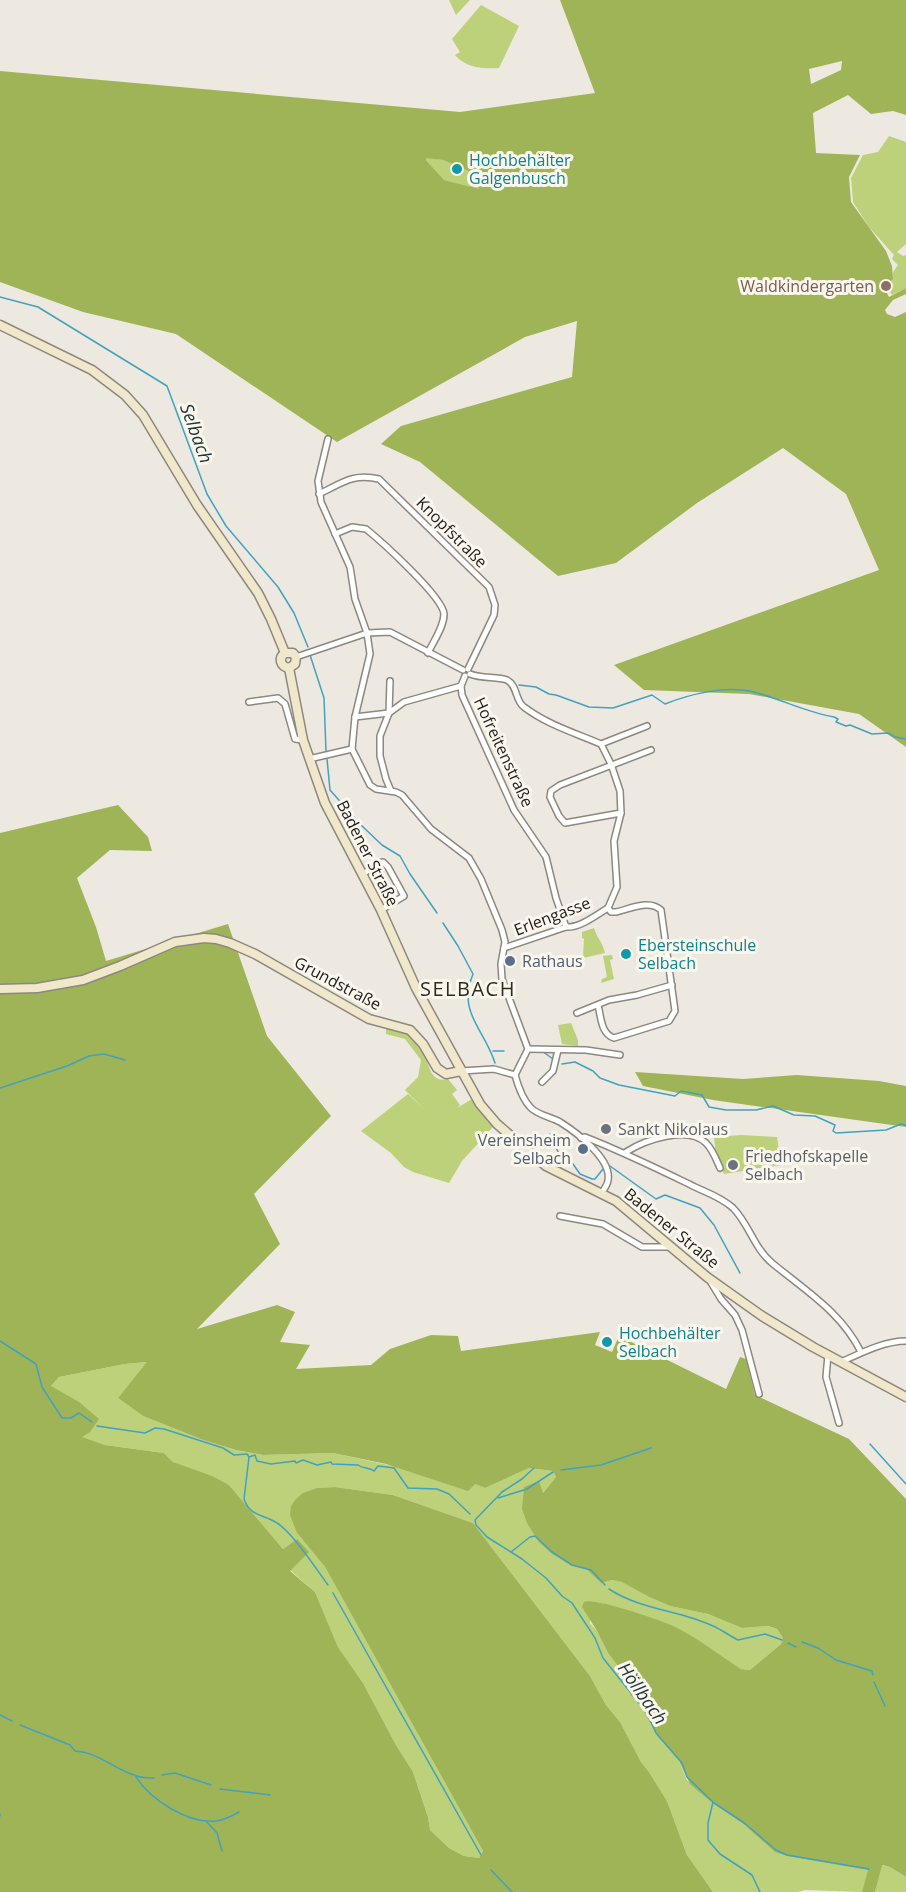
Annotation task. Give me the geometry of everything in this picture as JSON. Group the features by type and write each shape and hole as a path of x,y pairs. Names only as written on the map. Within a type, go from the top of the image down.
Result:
{"main road":[{"path":"0,325 92,370 125,395 143,415 196,505 258,593 285,653"},
{"path":"290,652 296,657 295,664 289,668 280,662 285,653 290,652"},
{"name":"Badener Straße","path":"289,668 308,759 325,803 381,910 416,988 480,1104 497,1124 532,1155 561,1175 616,1201 707,1277 762,1316 906,1397"},
{"name":"Grundstraße","path":"0,989 37,988 83,980 175,942 204,938 241,947 369,1019 410,1030 423,1044 434,1065 441,1071 449,1075 461,1071"}],"street":[{"path":"328,439 318,481 319,494 325,513 350,567 355,599 367,633 370,654 355,717 352,749 370,785 376,789 402,795 431,829 469,858 481,879 502,930 504,948 501,964 502,979 528,1049 515,1075 523,1097 532,1109 561,1123 601,1156 607,1169 608,1181 602,1193"},
{"name":"Knopfstraße","path":"319,494 353,478 365,476 379,479 489,587 495,605 494,615 467,672"},
{"path":"335,534 352,527 366,529 437,598 442,606 443,621 428,653"},
{"path":"296,657 367,633 390,632 481,678 506,680 514,687 521,706 545,720 601,744 620,791 621,813 614,841 617,887 608,908 611,912 616,912 649,904 656,905 661,910 675,1011 672,1019 614,1038 604,1032 598,1005"},
{"name":"Hofreitenstraße","path":"467,672 461,686 462,695 514,810 546,857 555,898 566,927"},
{"path":"390,681 389,713 380,736 380,756 391,791"},
{"name":"Hofreitenstraße","path":"355,717 389,713 404,702 461,686"},
{"path":"249,702 278,698 282,700 295,739 303,740"},
{"path":"601,744 647,726"},
{"path":"308,759 352,749"},
{"path":"621,813 565,822 559,816 550,797 551,791 611,764 651,750"},
{"path":"363,874 379,862 383,862 404,896 381,910"},
{"name":"Erlengasse","path":"504,948 579,924 608,908"},
{"path":"577,1013 609,1000 672,985"},
{"path":"528,1049 586,1050 620,1055"},
{"path":"542,1082 554,1071 558,1050"},
{"name":"Grundstraße","path":"461,1071 494,1068 515,1075"},
{"path":"626,1152 636,1146 665,1137 696,1136 713,1151 720,1168"},
{"path":"581,1138 585,1137 626,1152 725,1201 743,1219 760,1250 769,1261 834,1313 853,1337 861,1352"},
{"path":"560,1216 603,1224 642,1247 671,1247"},
{"path":"707,1277 721,1299 735,1314 742,1330 759,1394"},
{"path":"841,1362 861,1352 897,1341 906,1341"},
{"path":"828,1355 826,1377 839,1423"}],"green space":[{"path":"449,0 470,0 456,15"},
{"path":"560,0 906,0 906,115 893,111 871,114 848,95 813,113 816,153 860,155 849,177 851,202 886,251 892,266 893,279 884,288 889,297 906,288 906,294 893,300 885,310 887,314 895,317 906,312 906,747 859,714 749,694 644,690 614,665 879,570 846,494 783,448 697,503 616,563 558,576 420,462 381,444 401,426 572,377 577,321 525,337 337,442 176,334 83,312 0,282 0,71 460,112 595,93","holes":["842,61 841,70 811,84 809,69","426,158 443,160 473,173 479,189 444,180"]},
{"path":"481,5 519,26 499,68 475,67 464,63 455,55 460,52 452,39"},
{"path":"889,136 906,142 906,244 897,252 903,256 906,255 906,288 892,295 887,286 893,279 893,272 898,265 892,259 894,255 869,227 853,202 851,178 863,155 878,152"},
{"path":"426,157 443,160 473,173 480,190 444,180 426,160"},
{"path":"118,805 148,837 152,851 110,850 77,878 106,961 228,924 267,1036 331,1116 254,1194 280,1244 197,1329 277,1305 295,1312 280,1342 310,1345 296,1369 371,1365 390,1349 431,1335 458,1336 461,1351 600,1332 595,1345 612,1352 619,1336 726,1389 740,1357 746,1359 755,1395 849,1439 906,1499 906,1877 882,1865 875,1892 862,1892 868,1870 775,1852 746,1826 711,1802 690,1784 679,1761 657,1736 638,1701 630,1695 633,1686 608,1653 582,1607 584,1602 590,1601 613,1606 673,1626 741,1669 750,1670 781,1644 783,1638 777,1629 768,1626 742,1628 708,1614 670,1606 622,1582 612,1580 601,1583 587,1570 572,1566 551,1553 539,1542 527,1523 522,1509 524,1487 539,1481 543,1493 556,1477 553,1471 529,1468 485,1488 475,1484 468,1491 386,1464 333,1453 263,1455 236,1450 203,1440 143,1416 118,1398 147,1362 59,1377 51,1386 79,1402 99,1419 90,1432 82,1437 105,1445 164,1453 173,1462 212,1476 229,1485 283,1549 297,1539 309,1552 290,1571 315,1592 338,1647 363,1683 413,1772 430,1830 449,1848 464,1856 479,1858 483,1851 325,1567 297,1533 290,1515 291,1506 303,1493 317,1488 335,1487 393,1495 473,1523 590,1676 606,1705 620,1722 641,1762 667,1801 687,1855 713,1892 0,1892 0,833"},
{"path":"594,928 605,953 583,958 582,932"},
{"path":"612,955 613,959 610,960 614,979 601,983 602,979 607,977 603,956"},
{"path":"571,1023 578,1046 562,1044 558,1025"},
{"path":"386,1027 407,1034 424,1056 434,1076 442,1080 448,1079 457,1090 452,1094 460,1105 457,1108 472,1099 493,1127 462,1161 449,1183 404,1167 391,1153 361,1131 408,1094 424,1109 405,1090 418,1077 421,1060 405,1039 386,1034"},
{"path":"635,1072 743,1079 797,1075 879,1081 906,1086 906,1127 713,1100 643,1086"},
{"path":"741,1135 777,1137 781,1165 724,1174 716,1159 714,1137"},
{"path":"148,1362 118,1398 143,1416 203,1440 236,1450 263,1455 333,1453 485,1488 529,1468 553,1471 556,1477 542,1494 524,1487 572,1566 587,1570 601,1583 612,1580 623,1582 670,1606 708,1614 742,1628 767,1626 777,1629 783,1638 781,1644 750,1670 741,1669 712,1651 602,1603 593,1602 590,1623 597,1631 608,1653 634,1687 630,1695 638,1701 657,1736 679,1761 687,1780 711,1802 746,1826 831,1863 869,1870 862,1892 805,1890 798,1892 713,1892 687,1855 667,1801 641,1762 620,1722 606,1705 590,1676 473,1523 393,1495 335,1487 317,1488 297,1533 325,1567 483,1851 479,1858 464,1856 449,1848 430,1830 413,1772 363,1683 338,1647 315,1592 290,1570 297,1539 283,1549 229,1485 173,1462 164,1453 105,1445 81,1437 51,1386 59,1377 125,1364"},
{"path":"881,1865 890,1867 906,1877 906,1892 875,1892"}],"waterway":[{"name":"Selbach","path":"0,297 38,307 167,386 207,494 226,526 278,587 294,613 308,647"},
{"name":"Selbach","path":"310,655 324,698 326,751"},
{"path":"519,685 536,687 549,694 589,707 613,708 652,695 665,704 707,692 750,691 834,717 838,719 836,722 846,726 850,725 872,734 888,733 906,739"},
{"name":"Selbach","path":"327,759 330,790 382,845 400,856 437,913"},
{"name":"Selbach","path":"443,923 473,974 468,999 470,1010 495,1063"},
{"path":"493,1051 504,1051"},
{"path":"542,1051 553,1059"},
{"path":"0,1088 67,1066 89,1056 104,1054 125,1060"},
{"path":"562,1064 575,1062 593,1071 600,1078 619,1085 675,1096 681,1091 702,1095 709,1107 726,1110 756,1110 773,1106 794,1115 815,1116 835,1125 833,1131 836,1133 886,1130 901,1124 906,1125"},
{"name":"Selbach","path":"550,1134 559,1154 573,1164 580,1174 595,1179 603,1169"},
{"name":"Selbach","path":"607,1167 610,1166 656,1199 665,1195 700,1208 714,1225 740,1273"},
{"name":"Höllbach","path":"0,1341 36,1364 42,1387 62,1418 71,1418 79,1413 92,1422"},
{"name":"Höllbach","path":"97,1426 145,1433 155,1428 164,1429 223,1448 234,1455 247,1454 249,1457 255,1455 257,1461 271,1464 295,1461 296,1463 303,1460 317,1465 331,1462 332,1464 358,1465 374,1471 378,1466 394,1468 408,1488 437,1489 449,1494 470,1514"},
{"path":"870,1444 906,1484"},
{"path":"561,1470 601,1465 651,1448"},
{"path":"249,1457 244,1499 247,1505 254,1512 283,1528 328,1585"},
{"name":"Höllbach","path":"534,1468 502,1492 475,1520 476,1525 487,1537 522,1559 546,1578 562,1596 572,1603 595,1638 603,1658 647,1713 656,1733 682,1763 687,1777 713,1802 708,1823 708,1840 720,1854 752,1875 760,1892"},
{"path":"498,1498 527,1489 553,1472"},
{"path":"511,1552 530,1537 535,1536 552,1552 572,1565 591,1570 605,1585"},
{"path":"609,1589 647,1606 700,1621 738,1640 765,1634 782,1640"},
{"path":"333,1593 481,1855"},
{"path":"802,1642 818,1648 836,1660 872,1671 873,1675"},
{"path":"788,1643 796,1647"},
{"path":"874,1682 885,1706"},
{"path":"0,1715 12,1721"},
{"path":"20,1725 70,1745 75,1751 95,1756 133,1775 154,1778"},
{"path":"162,1775 175,1773 211,1785"},
{"path":"136,1777 161,1802 194,1819 216,1821 239,1812"},
{"path":"220,1789 270,1795"},
{"path":"714,1803 743,1822 776,1850 787,1855 869,1869"},
{"path":"206,1821 217,1833 222,1851"},
{"path":"491,1870 512,1892"}],"place":[{"name":"Hochbehälter Galgenbusch","path":"457,169"},
{"name":"Waldkindergarten","path":"886,286"},
{"name":"Ebersteinschule Selbach","path":"626,954"},
{"name":"Rathaus","path":"510,961"},
{"name":"Sankt Nikolaus","path":"606,1129"},
{"name":"Vereinsheim Selbach","path":"583,1149"},
{"name":"Friedhofskapelle Selbach","path":"733,1165"},
{"name":"Hochbehälter Selbach","path":"607,1342"}],"district":[{"name":"SELBACH","path":"468,988"}]}
